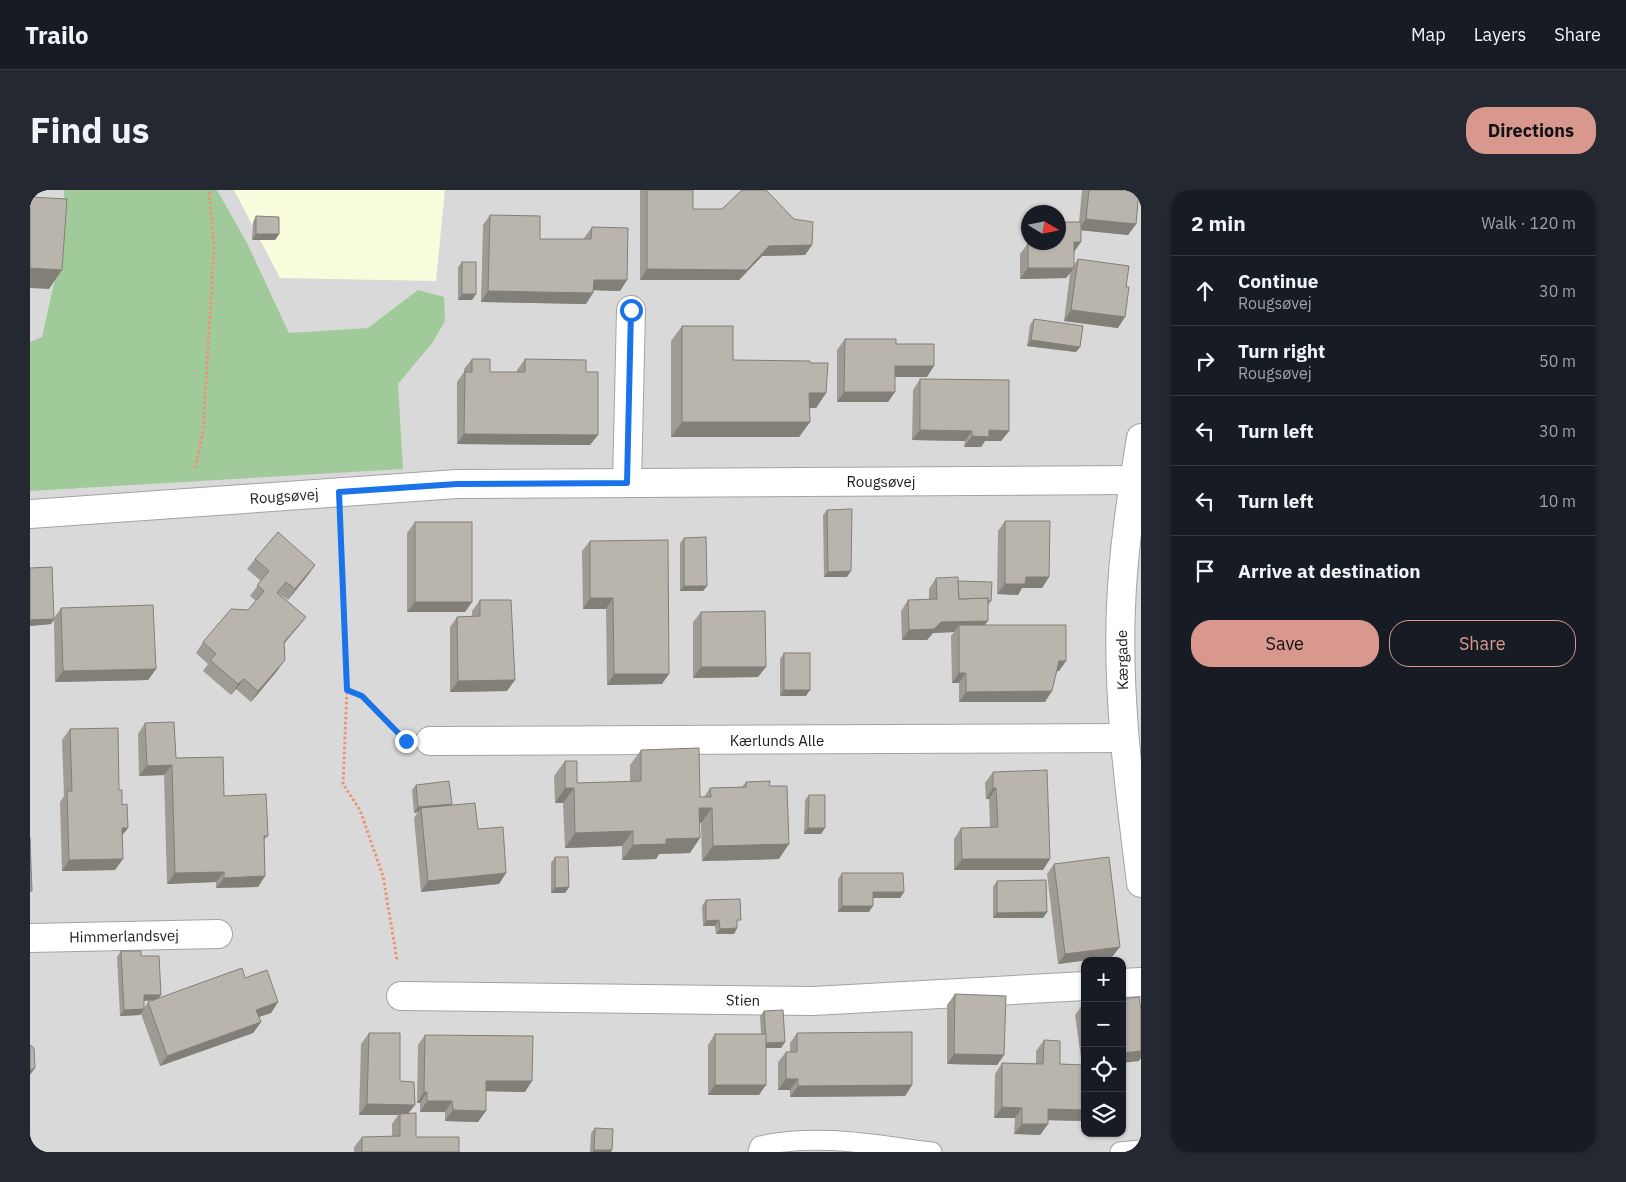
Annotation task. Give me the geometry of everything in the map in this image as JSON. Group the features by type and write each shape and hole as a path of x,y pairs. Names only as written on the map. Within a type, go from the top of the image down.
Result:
{"street":[{"path":"627,483 631,310"},
{"name":"Kærgade","path":"1141,438 1134,480 1121,607 1124,738 1141,883"},
{"name":"Rougsøvej","path":"30,514 457,484 1134,480"},
{"name":"Kærlunds Alle","path":"430,741 1124,738"},
{"name":"Himmerlandsvej","path":"30,938 218,934"},
{"path":"1126,984 1141,982"},
{"name":"Stien","path":"401,996 813,1001 1081,986"}],"lane":[{"path":"758,1152 760,1146 782,1141 828,1139 932,1152"},
{"path":"1120,1152 1141,1150"}],"path":[{"path":"188,502 203,432 214,248 209,190"},
{"path":"339,492 347,690 343,784 360,810 383,876 388,896 401,996"},
{"path":"347,690 362,696 399,735"}],"shaded area":[{"path":"30,190 1141,190 1141,1152 30,1152"},
{"path":"234,190 445,190 436,281 280,278"}],"green space":[{"path":"64,190 217,190 247,243 289,333 368,328 418,290 444,297 445,321 433,342 398,384 403,469 30,491 30,342 42,337 65,234"}],"building":[{"path":"647,190 693,190 693,209 722,209 742,190 766,190 794,219 813,222 812,245 769,246 747,270 647,269"},
{"path":"1089,190 1139,190 1136,224 1086,219"},
{"path":"30,197 67,199 62,270 30,268"},
{"path":"490,215 540,216 540,239 591,239 592,227 628,228 627,280 594,280 593,293 488,291"},
{"path":"256,216 279,217 279,234 256,234"},
{"path":"1066,222 1081,222 1081,242 1074,242 1074,268 1028,268 1028,250 1066,250"},
{"path":"1078,259 1129,266 1126,287 1129,287 1125,317 1071,310"},
{"path":"462,262 476,262 476,294 462,294"},
{"path":"1034,319 1083,326 1080,347 1031,340"},
{"path":"682,326 733,326 733,360 828,363 826,393 809,393 810,422 682,422"},
{"path":"845,339 896,339 896,344 934,344 934,366 895,366 895,392 844,392"},
{"path":"472,359 490,359 490,372 525,372 525,359 586,360 586,372 598,372 598,435 464,434 465,372 472,372"},
{"path":"920,379 1009,380 1009,431 989,430 989,437 972,436 972,431 920,430"},
{"path":"852,509 851,571 828,572 827,510"},
{"path":"1005,521 1050,521 1049,577 1026,577 1025,584 1005,584"},
{"path":"415,522 472,522 472,602 415,602"},
{"path":"278,532 315,565 295,589 286,582 277,593 306,617 284,642 285,660 258,691 244,679 238,684 210,660 216,654 203,642 231,609 248,610 264,591 257,585 269,571 255,559"},
{"path":"706,537 707,586 684,586 684,538"},
{"path":"668,540 669,674 614,674 613,598 590,598 590,541"},
{"path":"52,567 54,619 30,620 30,568"},
{"path":"958,577 959,599 988,598 988,621 941,622 934,629 909,630 908,600 937,599 936,578"},
{"path":"958,581 992,582 991,601 988,601 988,598 959,599"},
{"path":"480,600 511,600 515,680 458,681 457,617 480,616"},
{"path":"153,605 156,669 63,671 61,608"},
{"path":"765,611 766,667 701,667 701,612"},
{"path":"959,625 1066,625 1066,661 1059,661 1052,691 966,692 966,673 959,673"},
{"path":"784,653 810,653 810,690 784,690"},
{"path":"174,722 176,758 223,757 224,796 266,794 268,836 264,836 265,876 224,878 224,872 175,873 172,765 147,766 145,723"},
{"path":"118,728 119,790 122,790 122,805 127,804 128,828 122,828 123,859 69,860 67,791 72,791 70,729"},
{"path":"699,748 700,797 711,797 710,788 746,787 746,782 770,781 769,786 787,786 789,844 713,846 712,808 699,808 700,838 666,839 666,844 633,845 633,831 575,833 574,788 565,788 565,761 577,761 577,783 641,781 641,750"},
{"path":"1047,770 1050,859 962,859 961,828 998,827 996,788 993,788 993,772"},
{"path":"449,781 452,804 418,807 416,785"},
{"path":"809,795 825,795 825,828 808,828"},
{"path":"475,803 478,829 503,827 506,873 428,881 421,808"},
{"path":"30,838 32,891 30,891"},
{"path":"555,857 568,857 569,887 555,888"},
{"path":"1109,857 1120,947 1065,954 1054,864"},
{"path":"842,873 903,873 904,892 873,892 873,906 842,906"},
{"path":"1046,880 1047,912 997,913 997,881"},
{"path":"740,899 741,920 737,920 737,928 720,929 719,920 706,921 706,900"},
{"path":"121,951 141,951 141,956 159,956 161,995 144,995 144,1009 124,1010"},
{"path":"242,968 245,978 267,970 278,1002 256,1010 261,1022 167,1056 148,1002"},
{"path":"955,994 1006,996 1004,1055 954,1054"},
{"path":"1139,997 1141,1010 1141,1051 1126,1053 1126,999"},
{"path":"783,1010 785,1042 766,1043 764,1011"},
{"path":"912,1032 912,1085 798,1086 798,1079 786,1079 786,1052 797,1052 797,1033"},
{"path":"369,1033 400,1033 400,1081 414,1082 415,1105 367,1104"},
{"path":"715,1034 766,1034 766,1085 715,1085"},
{"path":"425,1035 533,1036 532,1081 486,1081 486,1111 453,1110 452,1101 427,1101 427,1092 424,1092"},
{"path":"1044,1040 1060,1041 1060,1064 1081,1065 1081,1110 1048,1109 1048,1124 1022,1124 1022,1108 1002,1107 1002,1063 1043,1064"},
{"path":"30,1045 34,1048 35,1068 30,1070"},
{"path":"416,1113 416,1137 459,1137 459,1152 362,1152 362,1137 400,1136 400,1114"},
{"path":"595,1128 613,1129 612,1150 594,1150"}],"route":[{"path":"406,741 362,696 347,690 339,492 457,484 627,483 631,310"}]}
